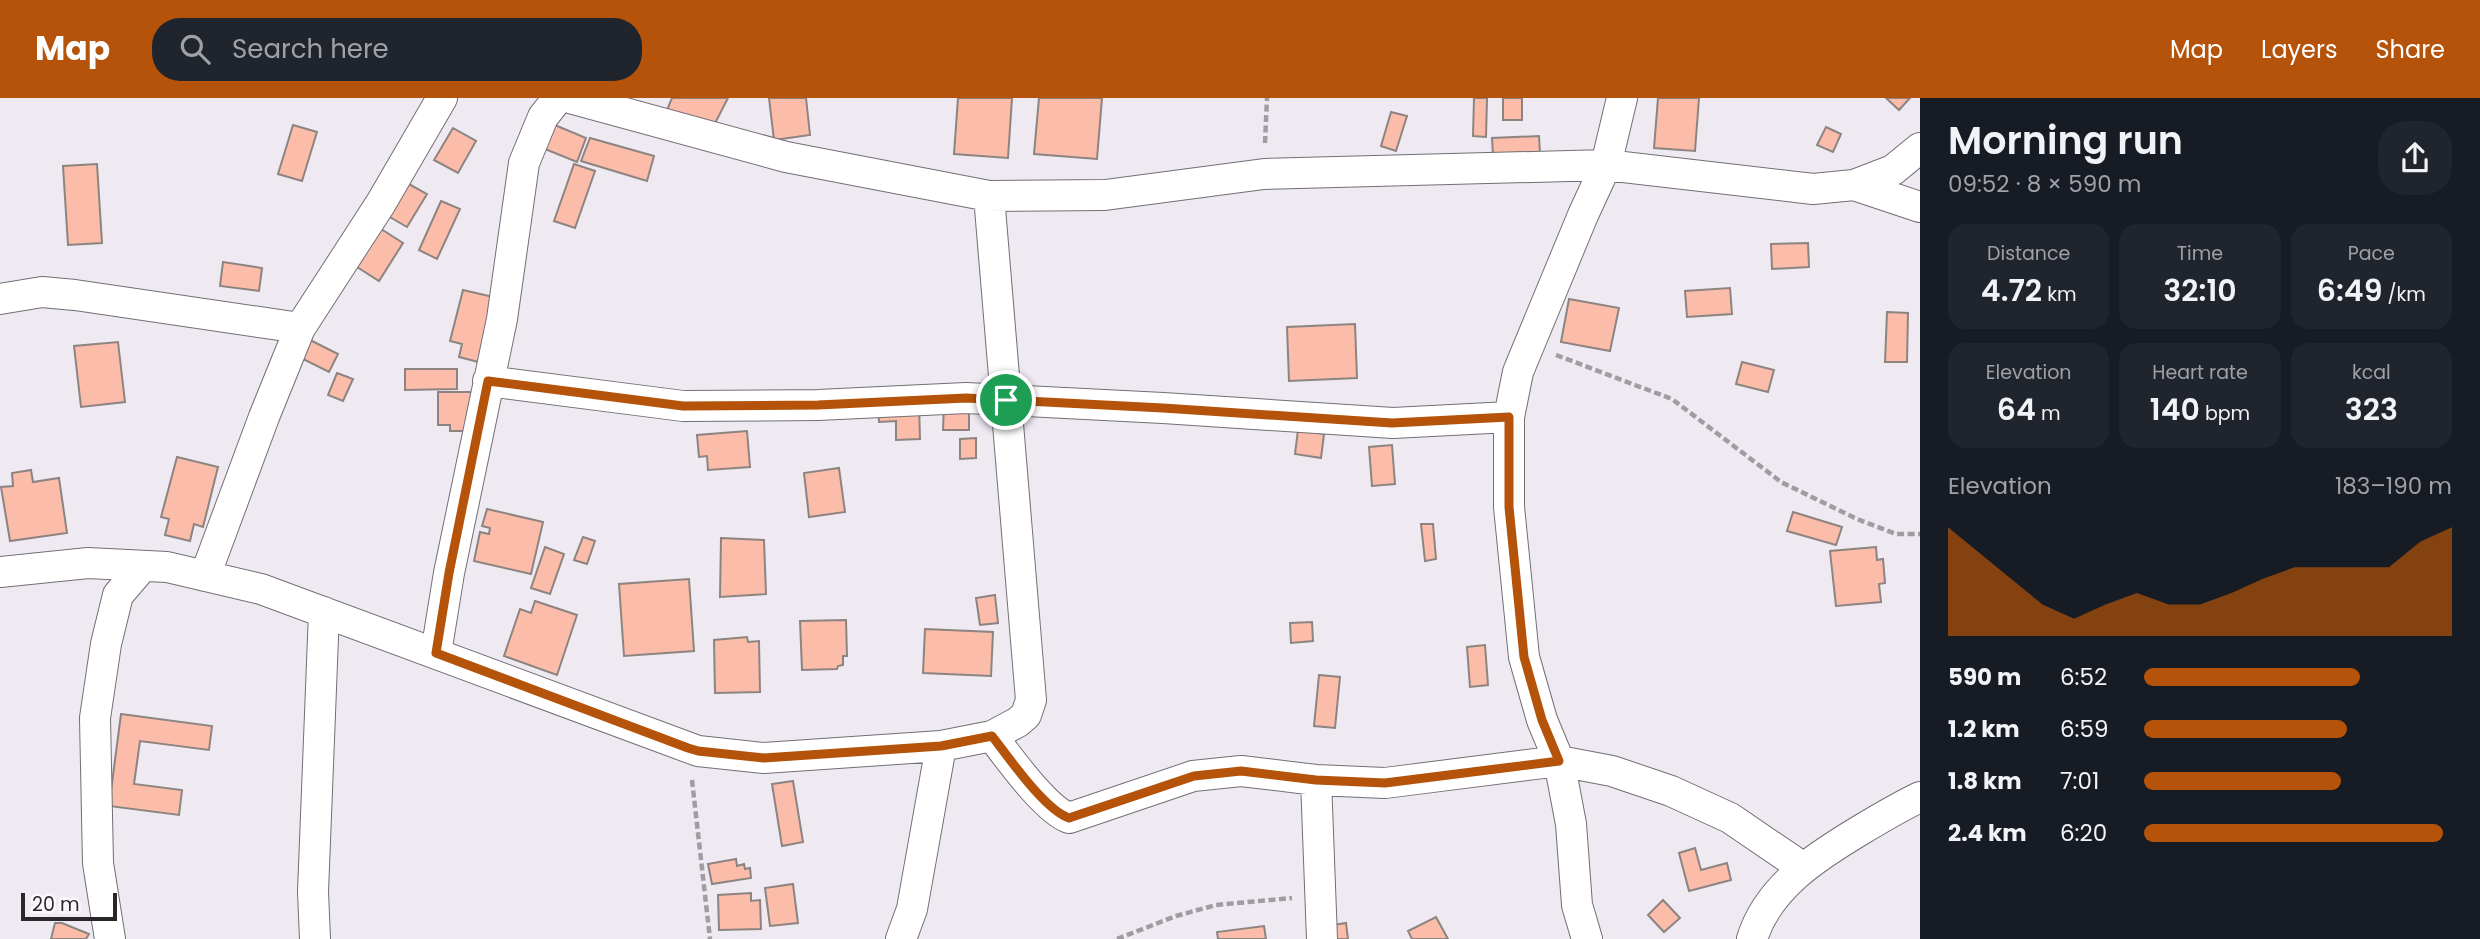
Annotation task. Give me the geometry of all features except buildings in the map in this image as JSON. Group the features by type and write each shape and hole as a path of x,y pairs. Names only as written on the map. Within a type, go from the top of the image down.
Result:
{"street":[{"path":"205,576 300,328 381,203 442,98"},
{"path":"436,653 449,573 502,319 524,163 543,117 558,98"},
{"path":"570,98 786,157 989,196 1105,195 1264,174 1606,165 1813,189 1854,184 1893,170 1920,148"},
{"path":"1587,939 1577,905 1571,824 1559,761 1542,720 1524,657 1509,507 1509,417 1518,372 1606,165 1622,98"},
{"path":"1854,184 1920,207"},
{"path":"0,572 88,563 167,567 261,589 698,751 764,758 941,746 992,736 1026,715 1031,700 989,196"},
{"path":"0,299 41,292 75,295 300,328"},
{"path":"488,381 683,406 818,405 966,398 1392,423 1509,417"},
{"path":"110,939 98,863 95,718 106,644 118,595 142,567"},
{"path":"315,939 313,892 324,612"},
{"path":"992,736 1047,802 1060,815 1069,818 1194,776 1241,771 1316,780 1385,783 1559,761 1612,771 1671,791 1730,818 1802,867"},
{"path":"901,939 912,909 941,746"},
{"path":"1316,780 1322,939"},
{"path":"1752,939 1757,924 1783,887 1802,867 1920,797"}],"path":[{"path":"1264,174 1267,98"},
{"path":"1529,345 1672,399 1781,482 1802,493 1896,534 1920,534"},
{"path":"688,748 710,939"},
{"path":"1117,939 1176,916 1216,905 1321,895"}],"route":[{"path":"488,381 683,406 818,405 966,398 1006,400 1392,423 1509,417 1509,507 1524,657 1542,720 1559,761 1385,783 1316,780 1241,771 1194,776 1069,818 1060,815 1047,802 992,736 941,746 764,758 698,751 436,653 449,573 488,381"}]}
